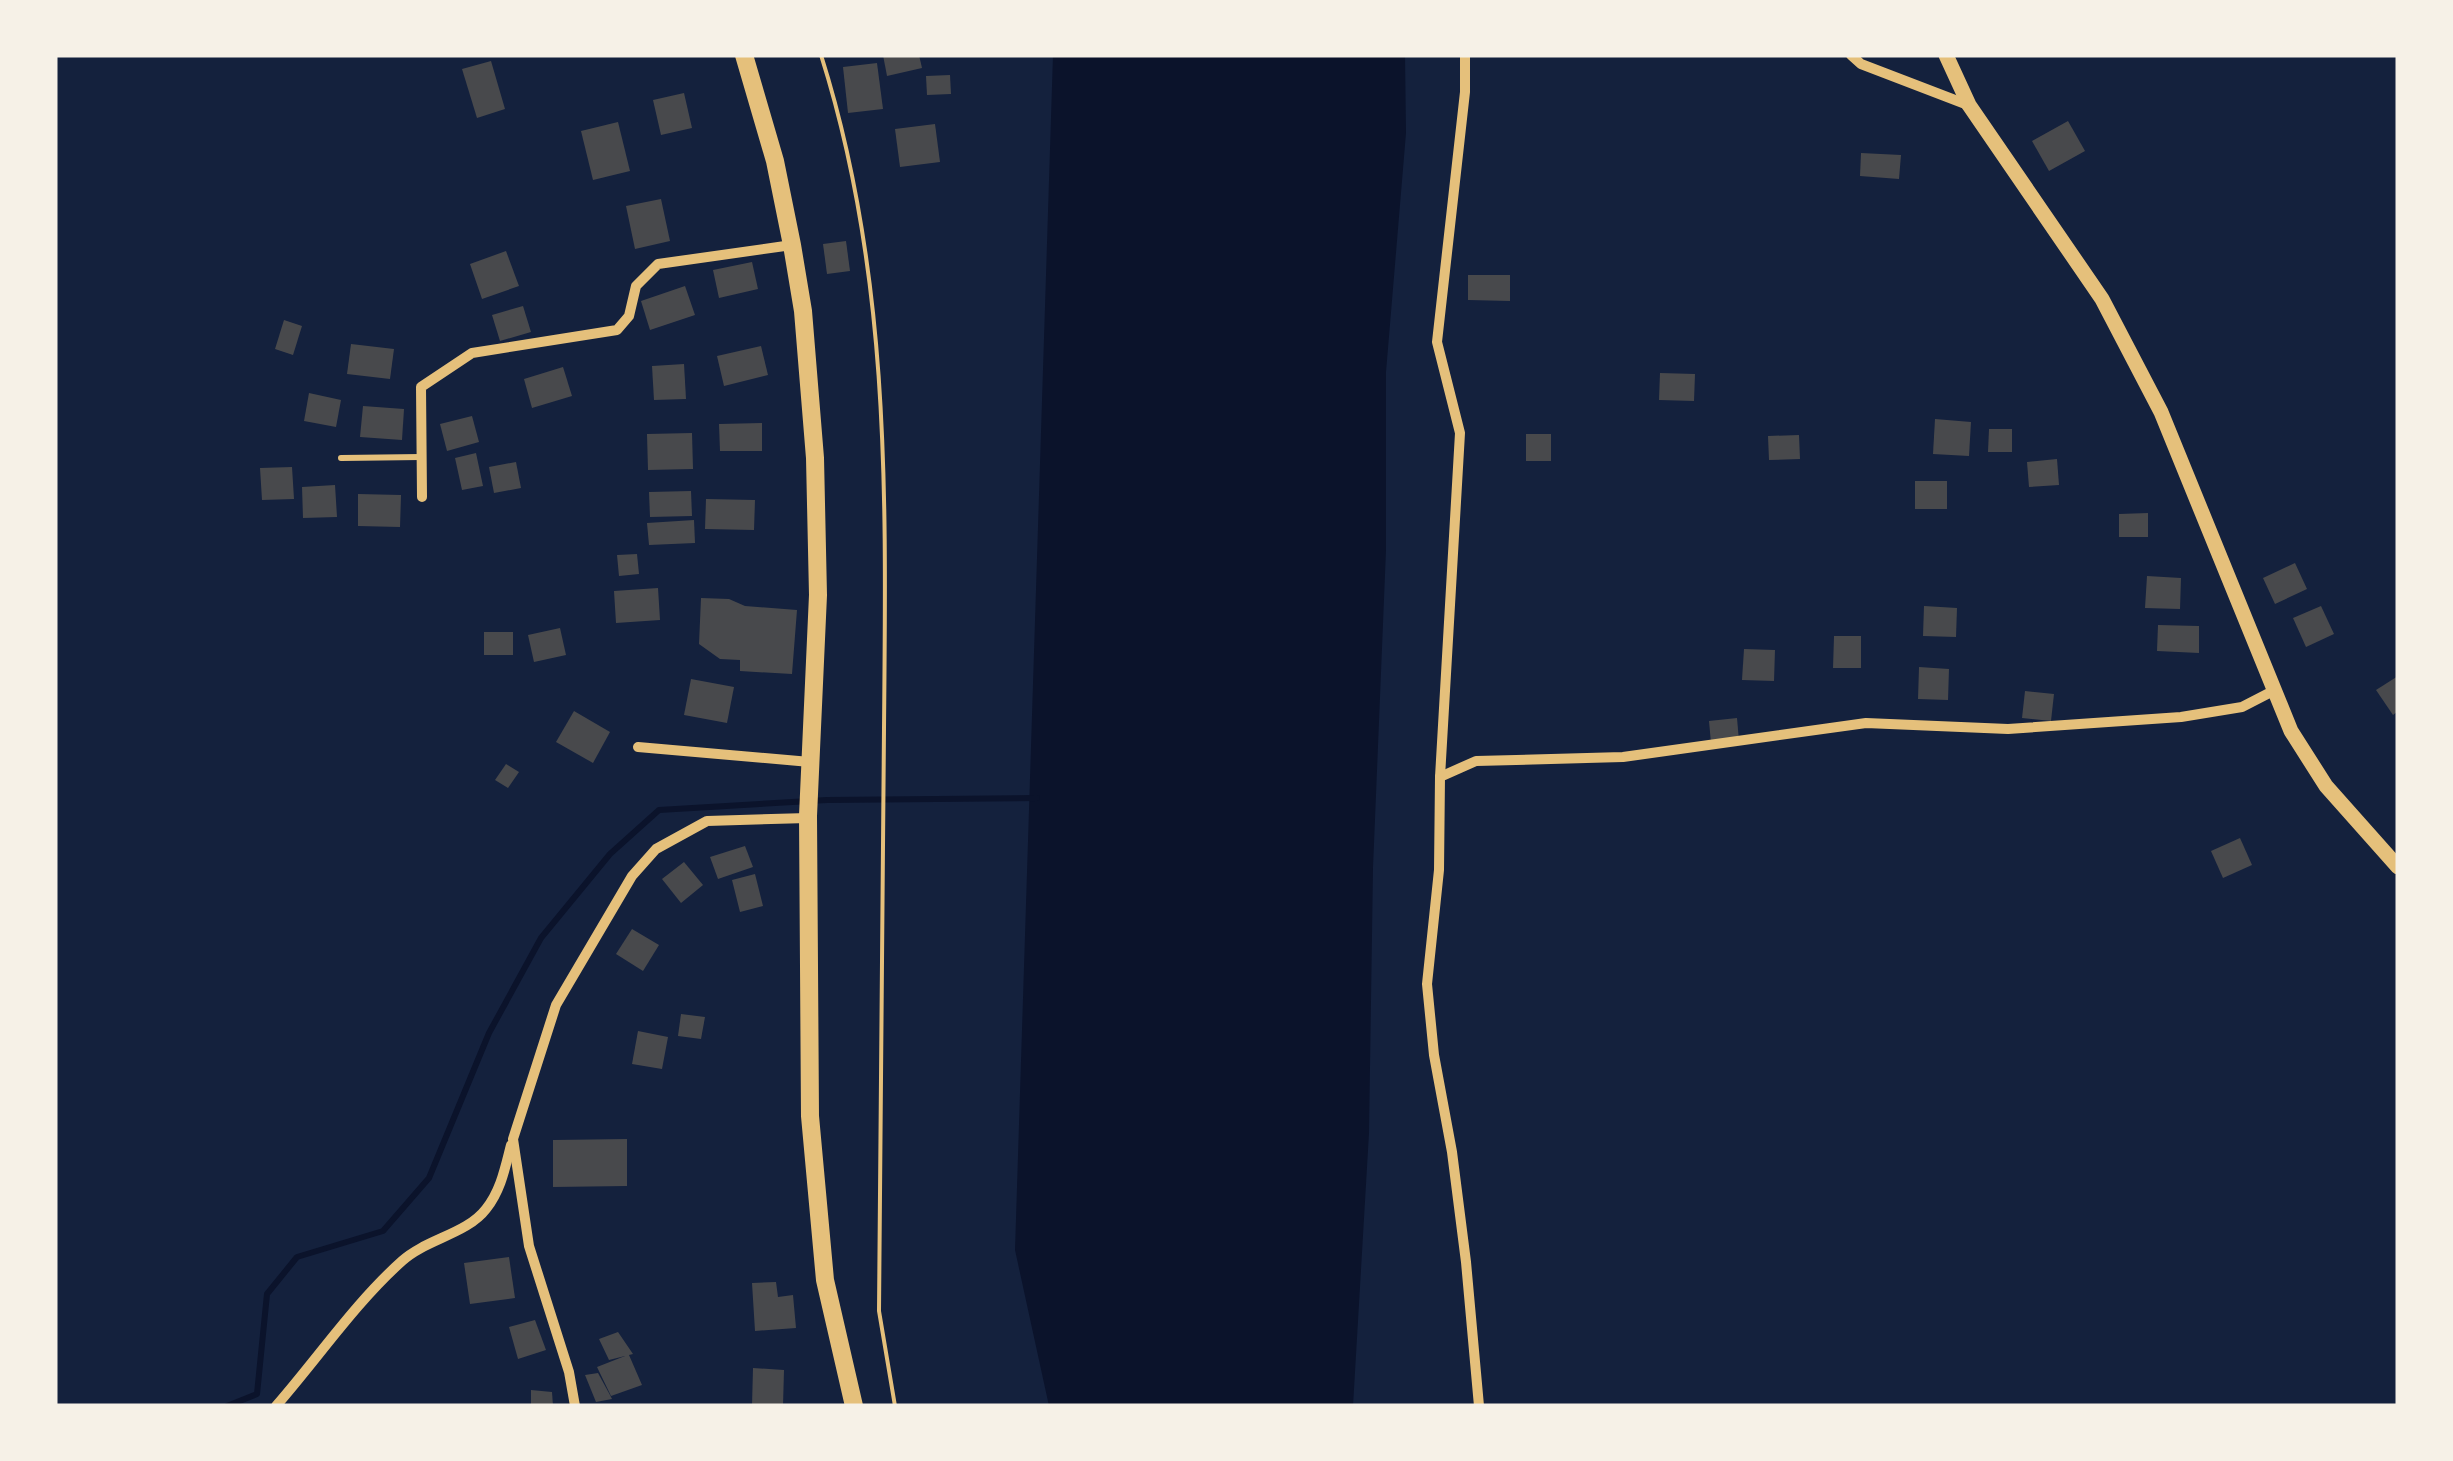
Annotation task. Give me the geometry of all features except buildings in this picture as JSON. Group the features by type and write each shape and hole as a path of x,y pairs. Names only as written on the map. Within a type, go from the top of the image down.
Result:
{"main road":[{"path":"744,55 775,161 792,245 803,311 816,458 818,595 808,794 810,1116 825,1280 854,1406"},
{"path":"1946,55 1969,106 2102,299 2160,412 2292,731 2326,786 2398,867"}],"street":[{"path":"1466,55 1437,342 1460,433 1440,778 1439,870 1427,984 1466,1262 1479,1406"},
{"path":"1851,55 1861,64 1969,106"},
{"path":"422,497 420,387 456,362 472,353 617,330 630,316 636,286 658,264 792,245"},
{"path":"1440,778 1476,761 1624,758 1866,723 2008,728 2181,718 2242,707 2275,690"},
{"path":"638,748 810,762"},
{"path":"276,1406 402,1260 484,1212 501,1185 556,1005 632,876 656,849 707,820 808,817"},
{"path":"512,1139 529,1246 575,1406"}],"lane":[{"path":"341,458 422,457"}],"path":[{"path":"822,55 841,117 869,265 885,439 880,1310 894,1406"}],"water":[{"path":"1053,55 1405,55 1406,133 1386,372 1386,550 1373,868 1369,1133 1353,1406 1049,1406 1015,1250"}],"waterway":[{"path":"227,1406 257,1394 267,1294 297,1257 383,1231 429,1178 489,1033 541,938 610,854 659,810 827,800 1037,798"}]}
